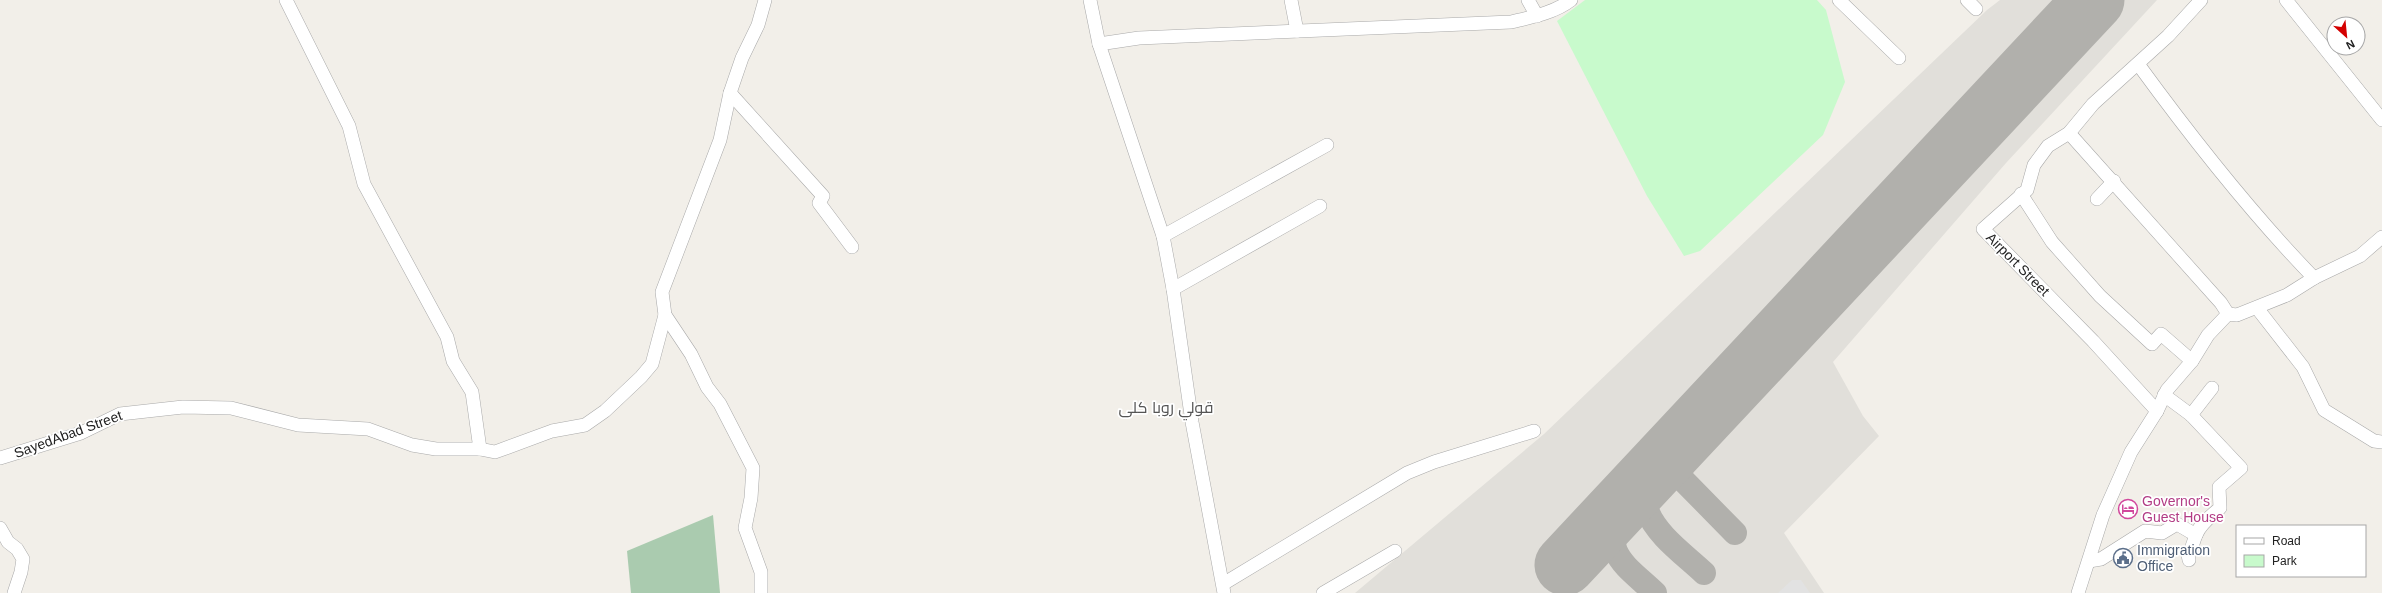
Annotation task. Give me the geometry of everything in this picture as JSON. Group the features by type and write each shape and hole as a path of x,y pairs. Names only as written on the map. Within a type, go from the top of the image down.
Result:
{"street":[{"path":"286,0 349,126 364,184 447,337 453,362 472,392 480,449"},
{"path":"762,593 761,572 745,528 751,498 753,468 720,404 707,387 690,354 665,315 662,292 720,140 730,92 742,58 758,25 765,0"},
{"path":"1090,0 1099,44 1163,236 1173,289 1192,422 1223,589 1406,473 1434,462 1534,432"},
{"path":"1291,0 1297,31"},
{"path":"1528,0 1537,16"},
{"path":"1099,44 1139,38 1512,22 1537,16 1562,7 1571,0"},
{"path":"1839,0 1899,58"},
{"name":"Airport Street","path":"2157,410 2093,341 1983,229 2027,190 2034,165 2048,146 2069,133 2094,104 2168,36 2201,0"},
{"path":"2286,0 2382,120"},
{"path":"2138,64 2221,171 2282,245 2314,278"},
{"path":"730,92 823,196 819,203 852,247"},
{"path":"2069,133 2114,181 2221,303 2228,314"},
{"path":"1163,236 1327,145"},
{"path":"2097,199 2114,181"},
{"path":"2021,194 2052,242 2100,296 2152,344 2161,334 2192,361"},
{"path":"1173,289 1320,206"},
{"path":"2228,314 2237,315 2258,308 2287,295 2314,278 2360,256 2382,237"},
{"path":"2258,308 2303,367 2324,410 2374,441 2382,442"},
{"path":"2078,593 2103,515 2131,452 2157,410 2164,395 2192,361 2208,336 2228,314"},
{"name":"SayedAbad Street","path":"0,458 81,433 120,414 183,407 231,408 298,425 368,429 412,445 436,449 480,449 495,452 552,431 585,425 605,411 641,377 652,364 665,315"},
{"path":"2191,415 2212,388"},
{"path":"2164,395 2191,415 2241,468 2219,487 2220,508 2204,522 2196,535 2196,542 2188,555 2189,560"},
{"path":"2089,561 2102,559 2145,531 2162,533 2177,524 2196,535"},
{"path":"0,528 8,542 17,549 22,559 21,572 14,593"},
{"path":"1323,593 1395,551"}],"shaded area":[{"path":"2000,0 2157,0 2006,163 1833,362 1863,416 1879,436 1784,533 1824,593 1355,593 1544,434 1987,10"},
{"path":"1792,580 1801,580 1810,593 1778,593"}],"green space":[{"path":"1585,0 1817,0 1826,10 1845,82 1823,135 1700,251 1684,256 1647,196 1557,21"},
{"path":"713,515 720,593 631,593 627,551"}],"taxiway":[{"path":"1684,437 1679,457 1682,479 1735,533"},
{"path":"1651,473 1645,496 1647,510 1651,519 1664,536 1704,573"},
{"path":"1619,508 1614,524 1614,547 1625,565 1633,574 1655,593"}],"runway":[{"path":"1565,565 2094,0"}],"place":[{"name":"Governor's Guest House","path":"2128,509"},
{"name":"Immigration Office","path":"2123,558"}],"district":[{"name":"قولي روبا کلی","path":"1166,407"}]}
